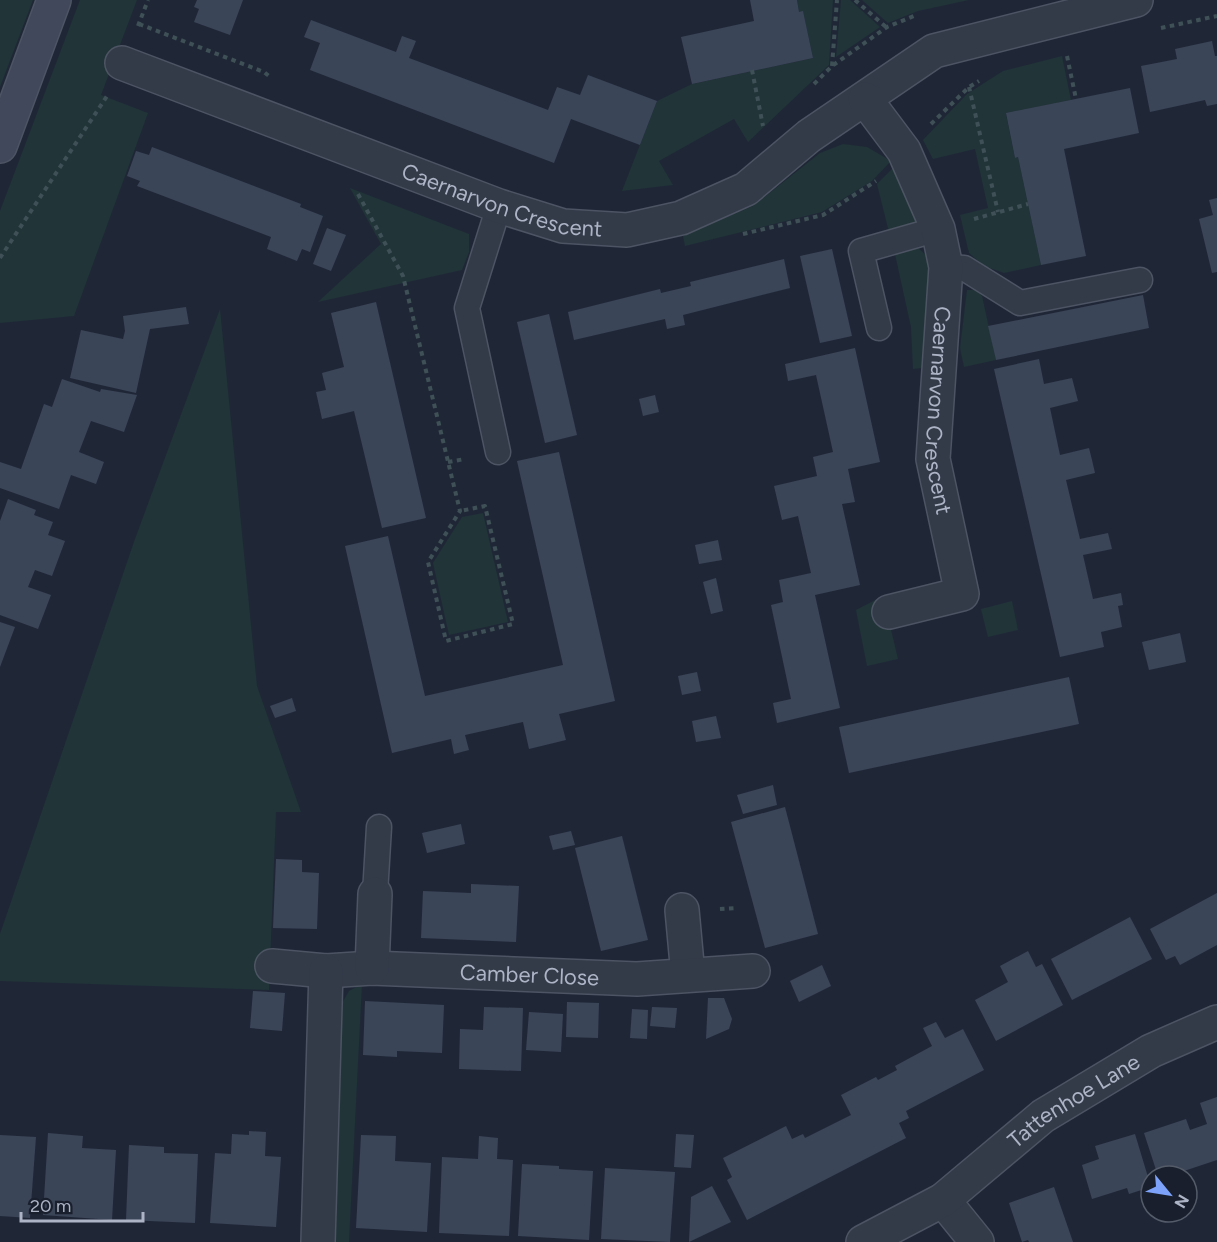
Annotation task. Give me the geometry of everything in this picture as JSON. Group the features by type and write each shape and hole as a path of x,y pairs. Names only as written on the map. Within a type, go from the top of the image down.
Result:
{"main road":[{"path":"0,146 54,0"}],"street":[{"name":"Caernarvon Crescent","path":"122,63 499,206 562,226 627,230 681,218 746,189 809,136 934,51 1136,0"},
{"name":"Caernarvon Crescent","path":"865,99 904,151 938,229 946,267 933,459 962,594 889,612"},
{"path":"372,968 375,894"},
{"path":"682,910 688,975"},
{"name":"Camber Close","path":"272,966 326,971 372,968 637,979 753,971"},
{"path":"318,1242 326,971"},
{"name":"Tattenhoe Lane","path":"863,1242 943,1200 1043,1116 1151,1051 1217,1022"},
{"path":"943,1200 977,1242"}],"lane":[{"path":"498,452 466,308 499,206"},
{"path":"879,328 861,251 938,229"},
{"path":"946,267 964,268 1020,303 1140,280"},
{"path":"375,894 379,827"}],"path":[{"path":"0,258 109,93 148,0"},
{"path":"832,66 837,0"},
{"path":"855,0 887,27"},
{"path":"807,91 832,66 887,27 919,14"},
{"path":"1159,29 1217,16"},
{"path":"139,24 264,72 272,78"},
{"path":"1065,49 1076,99"},
{"path":"752,70 764,132"},
{"path":"742,234 823,215 874,183 969,87 985,77"},
{"path":"969,87 998,212"},
{"path":"365,190 354,186 403,276 460,511 428,562 446,640 513,624 485,506 460,511"},
{"path":"938,229 1028,204"}],"green space":[{"path":"0,0 33,0 0,87"},
{"path":"80,0 137,0 101,95 148,113 74,316 0,323 0,211"},
{"path":"797,0 833,0 829,65 748,142 734,119 659,161 673,185 622,191 657,101 692,84 813,58 803,12 799,12"},
{"path":"841,0 850,0 880,27 836,57"},
{"path":"862,0 969,0 918,11 888,23"},
{"path":"1062,56 1071,100 1006,114 1015,158 1018,157 1041,265 1004,273 984,266 969,253 960,215 988,208 975,149 933,159 923,140 967,94 1003,71"},
{"path":"843,144 867,147 891,161 872,181 822,212 685,246 683,236 753,206 820,153"},
{"path":"895,166 920,223 889,232 877,184"},
{"path":"350,188 469,234 469,252 462,270 318,302 381,244"},
{"path":"918,248 928,257 930,272 922,368 913,369 911,327 895,254"},
{"path":"967,290 976,290 982,296 996,360 964,367 960,348"},
{"path":"220,309 257,686 301,812 276,812 269,990 0,981 0,934 135,539"},
{"path":"483,513 508,622 449,635 433,563 462,517"},
{"path":"883,596 898,659 867,666 856,610"},
{"path":"1012,601 1018,630 988,637 981,609"},
{"path":"362,984 349,1242 332,1242 341,1005 349,991"}],"building":[{"path":"197,0 243,0 230,35 194,22 199,9 194,7"},
{"path":"750,0 797,0 799,12 803,11 813,58 692,84 681,37 754,21"},
{"path":"311,20 396,52 402,36 416,41 409,58 548,110 557,87 580,95 588,75 657,101 640,145 571,119 554,163 310,70 320,43 304,37"},
{"path":"1212,41 1215,56 1217,56 1217,104 1207,106 1205,100 1150,112 1141,66 1177,59 1175,49"},
{"path":"1130,88 1139,133 1064,149 1086,256 1041,265 1018,157 1015,158 1006,113"},
{"path":"152,147 301,204 300,207 323,216 310,252 302,249 297,261 267,249 271,237 137,186 140,181 127,176 136,151 149,155"},
{"path":"1217,198 1217,272 1212,273 1199,219 1213,215 1209,200"},
{"path":"327,228 346,235 331,271 313,264"},
{"path":"832,249 852,336 820,343 800,256"},
{"path":"784,259 790,288 683,315 685,325 667,329 665,319 574,340 568,312 660,289 661,293 691,286 690,282"},
{"path":"1143,295 1149,328 996,360 988,326"},
{"path":"376,302 426,518 382,528 354,411 322,419 316,392 326,390 322,373 344,367 331,313"},
{"path":"186,307 189,324 150,329 136,393 70,378 81,330 123,339 125,331 123,316"},
{"path":"549,314 577,435 545,443 517,322"},
{"path":"855,348 880,462 848,469 855,502 842,504 860,585 815,595 840,708 777,723 773,703 791,699 771,605 783,602 779,580 811,573 798,516 782,520 774,486 817,476 813,457 833,452 816,375 788,381 785,364"},
{"path":"1039,359 1044,384 1072,378 1078,401 1050,408 1060,455 1089,448 1095,473 1066,480 1080,539 1108,533 1112,549 1083,555 1093,599 1121,593 1123,605 1118,606 1122,627 1101,632 1104,647 1060,657 994,369"},
{"path":"62,379 100,392 101,389 137,395 124,432 91,421 79,452 104,462 96,484 71,475 59,509 0,488 0,462 21,469 44,404 52,407"},
{"path":"655,395 659,412 643,416 639,399"},
{"path":"559,452 615,701 559,714 566,740 529,749 523,722 465,735 469,750 454,754 451,739 392,753 345,546 388,536 425,696 563,665 517,461"},
{"path":"8,499 36,510 34,515 53,522 48,535 65,541 52,576 35,570 28,587 51,595 38,629 0,615 0,521"},
{"path":"718,540 722,560 699,564 695,545"},
{"path":"716,578 723,611 711,614 703,582"},
{"path":"0,622 15,627 0,667"},
{"path":"1180,633 1186,662 1149,670 1142,642"},
{"path":"697,672 701,691 682,695 678,676"},
{"path":"1069,677 1079,724 849,773 839,727"},
{"path":"292,698 296,711 275,718 270,706"},
{"path":"716,716 721,738 696,742 692,721"},
{"path":"773,785 777,805 743,814 737,795"},
{"path":"785,807 818,934 765,948 731,822"},
{"path":"461,824 465,844 427,853 422,833"},
{"path":"571,831 575,845 553,850 549,836"},
{"path":"622,836 648,940 601,951 575,848"},
{"path":"276,859 302,860 302,872 319,873 317,929 273,928"},
{"path":"471,884 519,886 516,942 421,938 423,891 471,893"},
{"path":"1217,893 1217,945 1180,965 1175,956 1166,960 1150,929"},
{"path":"1130,917 1152,959 1072,1000 1051,959"},
{"path":"1028,951 1036,967 1042,964 1063,1005 996,1041 975,1000 1008,982 1000,966"},
{"path":"822,965 831,986 799,1002 790,981"},
{"path":"253,991 285,993 282,1031 250,1028"},
{"path":"708,998 724,998 732,1019 729,1029 706,1039"},
{"path":"365,1001 444,1005 442,1053 397,1051 397,1057 363,1055"},
{"path":"567,1002 599,1003 598,1038 566,1037"},
{"path":"484,1007 523,1008 521,1071 459,1069 460,1029 483,1030"},
{"path":"652,1007 677,1008 675,1028 650,1026"},
{"path":"632,1009 648,1010 647,1039 630,1038"},
{"path":"529,1012 563,1014 561,1052 526,1050"},
{"path":"936,1022 945,1038 963,1029 984,1070 906,1111 909,1118 899,1123 906,1138 747,1220 727,1180 732,1177 723,1158 786,1126 792,1139 803,1134 805,1138 851,1115 841,1095 876,1077 878,1080 897,1070 895,1066 932,1046 923,1028"},
{"path":"1217,1097 1217,1160 1199,1166 1199,1164 1154,1164 1144,1133 1186,1119 1190,1130 1207,1124 1200,1103"},
{"path":"249,1131 266,1132 265,1156 281,1157 276,1227 210,1223 215,1153 231,1154 232,1134 249,1135"},
{"path":"48,1133 83,1136 82,1148 116,1150 112,1220 43,1215"},
{"path":"676,1134 694,1135 691,1168 674,1167"},
{"path":"1135,1134 1144,1164 1139,1164 1139,1191 1129,1194 1127,1188 1092,1199 1082,1165 1099,1159 1095,1146"},
{"path":"0,1135 36,1137 30,1218 0,1216"},
{"path":"361,1135 396,1136 395,1161 431,1163 427,1232 356,1228"},
{"path":"479,1136 498,1138 497,1159 513,1160 509,1236 439,1233 442,1157 478,1159"},
{"path":"129,1145 164,1147 164,1153 198,1154 195,1223 126,1220"},
{"path":"522,1164 593,1171 589,1240 518,1236"},
{"path":"605,1168 675,1172 670,1242 601,1239"},
{"path":"712,1186 731,1222 689,1242 691,1197"},
{"path":"1054,1187 1073,1242 1029,1242 1028,1240 1022,1242 1009,1203"}]}
